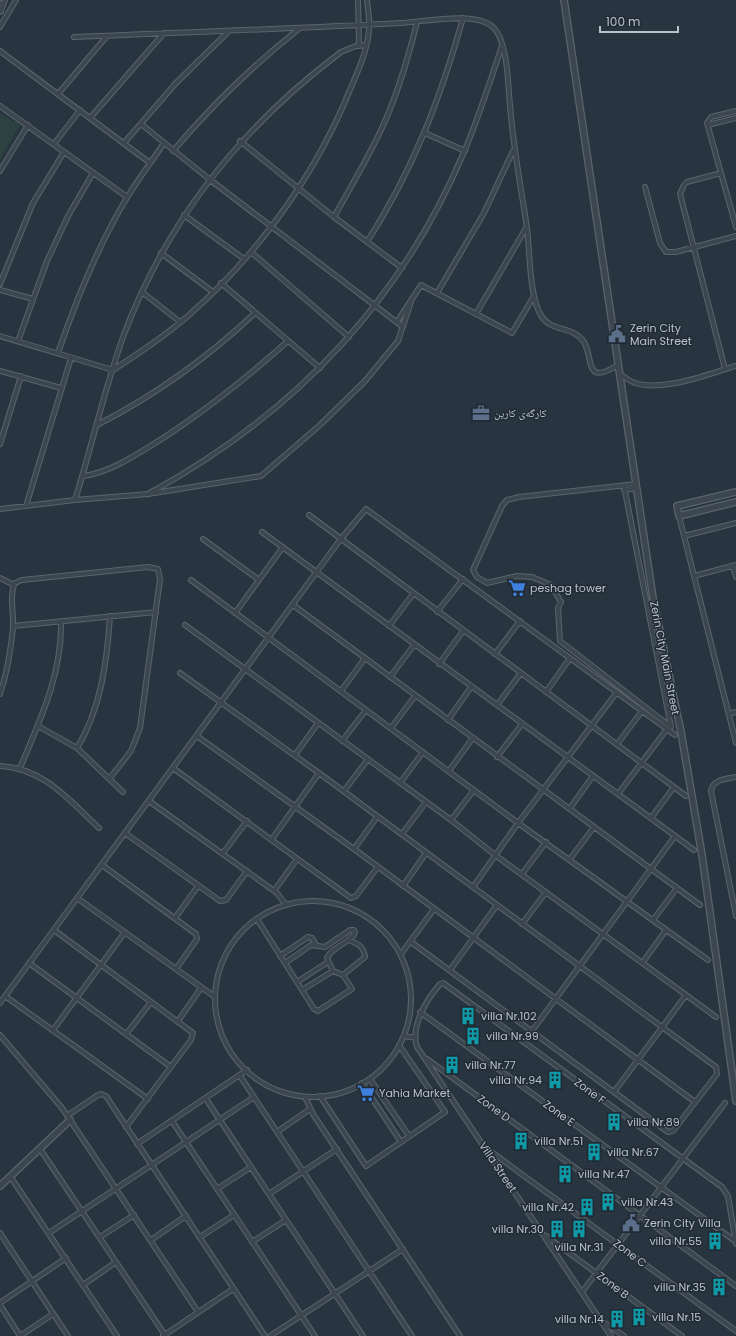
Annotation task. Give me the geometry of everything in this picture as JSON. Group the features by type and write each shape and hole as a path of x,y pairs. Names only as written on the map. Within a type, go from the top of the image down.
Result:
{"street":[{"path":"0,12 5,0"},
{"path":"0,27 16,0"},
{"path":"358,0 358,46"},
{"path":"113,370 180,322 213,292 251,252 299,188 333,129 353,82 366,45 369,25 367,0"},
{"name":"Zerin City Main Street","path":"564,0 659,631 681,732 702,855 736,1101"},
{"path":"0,4 0,12"},
{"path":"74,37 369,25 463,18 485,23 494,28 502,46 509,87 513,151 526,228 534,295 539,311 545,322 574,332 582,339 585,344 589,363 593,370 606,372 618,365"},
{"path":"367,242 389,207 425,133 449,68 463,18"},
{"path":"334,217 381,129 399,86 417,22"},
{"path":"173,151 223,95 268,54 300,28"},
{"path":"124,143 176,83 229,31"},
{"path":"90,118 164,33"},
{"path":"58,94 107,36"},
{"path":"76,500 123,338 142,292 161,252 184,215 209,179 240,141 266,115 341,52 366,45"},
{"path":"148,494 188,473 223,450 270,414 320,368 375,306 402,268 444,196 465,151 502,46"},
{"path":"0,51 150,163"},
{"path":"0,106 127,197"},
{"path":"54,144 80,110"},
{"path":"736,111 711,117 708,121 736,227"},
{"path":"708,125 736,118"},
{"path":"141,124 209,179 403,327"},
{"path":"0,171 28,125"},
{"path":"425,133 465,151"},
{"path":"240,141 334,217 402,268"},
{"path":"58,353 72,312 89,271 127,197 164,143"},
{"path":"437,293 472,236 513,151"},
{"path":"0,284 33,203 64,152"},
{"path":"18,341 47,261 65,222 93,173"},
{"path":"721,173 688,182 681,189 681,199 725,369"},
{"path":"645,187 663,249 672,253 736,236"},
{"path":"184,215 244,260"},
{"path":"476,314 526,228"},
{"path":"161,252 213,292"},
{"path":"251,252 349,337"},
{"path":"221,283 320,368"},
{"path":"397,322 421,285 512,333 534,295"},
{"path":"0,290 33,299"},
{"path":"142,292 180,322"},
{"path":"0,509 76,500 148,494 261,476 320,425 352,394 395,346 403,327 410,302"},
{"path":"98,425 131,408 189,370 224,342 256,313"},
{"path":"0,336 113,370"},
{"path":"83,476 95,474 108,469 137,454 173,432 210,407 288,341"},
{"path":"26,506 71,358"},
{"path":"619,373 633,383 652,386 735,367 736,372"},
{"path":"0,371 61,388"},
{"path":"0,444 21,376"},
{"path":"624,488 671,727 560,641 558,628 558,608 561,602 551,585 543,580 524,576 517,576 488,584 477,577 473,570 502,506 507,500 519,497 637,486"},
{"path":"736,492 677,506 736,743"},
{"path":"679,516 736,502"},
{"path":"0,1003 340,540 363,511 368,509 675,735"},
{"path":"309,515 340,540 437,612 618,743 686,796"},
{"path":"684,536 736,523"},
{"path":"262,532 439,664 694,850"},
{"path":"203,538 259,580"},
{"path":"236,612 283,547"},
{"path":"694,576 735,566 736,577"},
{"path":"0,694 6,676 13,626 14,585 17,581 151,567 158,569 160,575 156,612 140,728 131,751 110,778"},
{"path":"0,578 14,585"},
{"path":"437,612 463,579"},
{"path":"191,580 449,770 518,823 570,859 708,960"},
{"path":"389,626 413,594"},
{"path":"293,605 472,739 542,790 570,808 700,905"},
{"path":"13,626 156,612"},
{"path":"77,748 90,723 98,702 110,616"},
{"path":"495,654 520,621"},
{"path":"20,768 54,684 60,644 61,622"},
{"path":"185,625 426,802 495,855 716,1016"},
{"path":"439,664 463,631"},
{"path":"390,677 414,645"},
{"path":"341,691 365,658"},
{"path":"546,692 570,658"},
{"path":"180,673 221,704 319,772 377,817 402,834 426,854 580,966 718,1070 716,1075 671,1133 411,942"},
{"path":"497,705 521,673"},
{"path":"448,720 471,687"},
{"path":"473,887 542,790 617,692"},
{"path":"391,728 415,696"},
{"path":"342,741 366,710"},
{"path":"618,743 642,711"},
{"path":"729,714 736,712"},
{"path":"295,755 318,723"},
{"path":"497,757 522,724"},
{"path":"38,726 77,748 123,792"},
{"path":"618,794 667,730"},
{"path":"197,736 354,849 377,868 473,937 695,1102"},
{"path":"449,770 472,739"},
{"path":"400,783 423,752"},
{"path":"344,791 368,759"},
{"path":"0,766 20,768 50,783 100,828"},
{"path":"173,768 352,899 377,868"},
{"path":"272,839 319,772"},
{"path":"570,808 593,776"},
{"path":"736,777 717,781 711,791 736,916"},
{"path":"651,818 674,787"},
{"path":"450,820 474,790"},
{"path":"149,801 274,891 283,899 286,905"},
{"path":"402,834 426,802"},
{"path":"354,849 377,817"},
{"path":"223,853 246,821"},
{"path":"570,859 594,827"},
{"path":"125,833 198,886 223,902 247,871"},
{"path":"532,1031 675,836"},
{"path":"522,874 546,842"},
{"path":"403,886 426,854"},
{"path":"274,891 297,859"},
{"path":"102,865 195,933 197,938 176,969"},
{"path":"175,918 198,886"},
{"path":"653,920 677,888"},
{"path":"522,924 546,892"},
{"path":"78,898 215,997"},
{"path":"317,901 348,907 364,915 378,926 391,939 401,954 410,986 411,1003 409,1020 404,1036 386,1064 370,1079 344,1091 320,1096 305,1097 276,1090 260,1081 247,1070 233,1054 223,1036 218,1018 215,997 216,982 227,952 235,939 257,919 272,910 286,905 317,901"},
{"path":"450,970 497,905"},
{"path":"401,954 434,909"},
{"path":"257,919 314,1009 320,1011 351,990 351,987 343,975 333,971 328,962 330,953 355,934 354,930 350,930 325,947"},
{"path":"54,930 192,1032 193,1036 172,1067 126,1127"},
{"path":"643,962 666,930"},
{"path":"53,1030 125,932"},
{"path":"280,956 308,937 312,938 316,945"},
{"path":"343,975 365,957 358,944 348,940"},
{"path":"285,963 311,945 325,947 330,953"},
{"path":"297,982 328,962"},
{"path":"29,963 172,1067"},
{"path":"302,990 333,971"},
{"name":"Zone F","path":"420,1012 435,990 440,984 443,983 726,1191 736,1243"},
{"path":"178,1021 201,988"},
{"path":"614,1092 686,995"},
{"path":"5,996 148,1099"},
{"path":"126,1033 151,1002"},
{"path":"404,1036 416,1038 420,1012"},
{"name":"Zone E","path":"420,1012 736,1243"},
{"path":"0,1035 69,1118 117,1188 198,1312"},
{"name":"Villa Street","path":"416,1038 417,1047 611,1336"},
{"path":"320,1096 366,1166 445,1112 399,1045"},
{"name":"Zone D","path":"425,1058 736,1286"},
{"path":"137,1144 247,1070"},
{"path":"240,1076 412,1336"},
{"path":"370,1079 409,1136"},
{"path":"362,1083 401,1142"},
{"path":"0,1186 40,1149 69,1118 98,1095 103,1094 152,1165 265,1336"},
{"path":"49,1233 254,1097"},
{"path":"305,1097 310,1109 460,1336"},
{"path":"206,1099 364,1336"},
{"path":"582,1292 725,1103"},
{"path":"277,1132 310,1109"},
{"path":"172,1121 315,1336"},
{"name":"Zone C","path":"484,1146 736,1331"},
{"path":"40,1149 164,1335 233,1289"},
{"path":"269,1194 337,1149"},
{"path":"217,1189 251,1166"},
{"path":"10,1176 118,1336"},
{"path":"100,1238 134,1215"},
{"path":"200,1237 234,1215"},
{"path":"151,1240 186,1216"},
{"path":"252,1242 286,1220"},
{"path":"0,1233 68,1336"},
{"name":"Zone B","path":"543,1234 682,1336"},
{"path":"270,1336 403,1249"},
{"path":"53,1314 20,1336 0,1304 66,1258"},
{"path":"83,1285 116,1262"},
{"path":"601,1320 624,1336"}],"green space":[{"path":"0,113 20,125 0,160"}],"place":[{"name":"Zerin City Main Street","path":"617,334"},
{"name":"کارگەی کارین","path":"481,413"},
{"name":"peshag tower","path":"517,588"},
{"name":"villa Nr.102","path":"468,1016"},
{"name":"villa Nr.99","path":"473,1036"},
{"name":"villa Nr.77","path":"452,1065"},
{"name":"villa Nr.94","path":"555,1080"},
{"name":"Yahia Market","path":"366,1093"},
{"name":"villa Nr.89","path":"614,1122"},
{"name":"villa Nr.51","path":"521,1141"},
{"name":"villa Nr.67","path":"594,1152"},
{"name":"villa Nr.47","path":"565,1174"},
{"name":"villa Nr.43","path":"608,1202"},
{"name":"villa Nr.42","path":"587,1207"},
{"name":"Zerin City Villa","path":"631,1223"},
{"name":"villa Nr.30","path":"557,1229"},
{"name":"villa Nr.31","path":"579,1229"},
{"name":"villa Nr.55","path":"715,1241"},
{"name":"villa Nr.35","path":"719,1287"},
{"name":"villa Nr.15","path":"639,1317"},
{"name":"villa Nr.14","path":"617,1319"}]}
